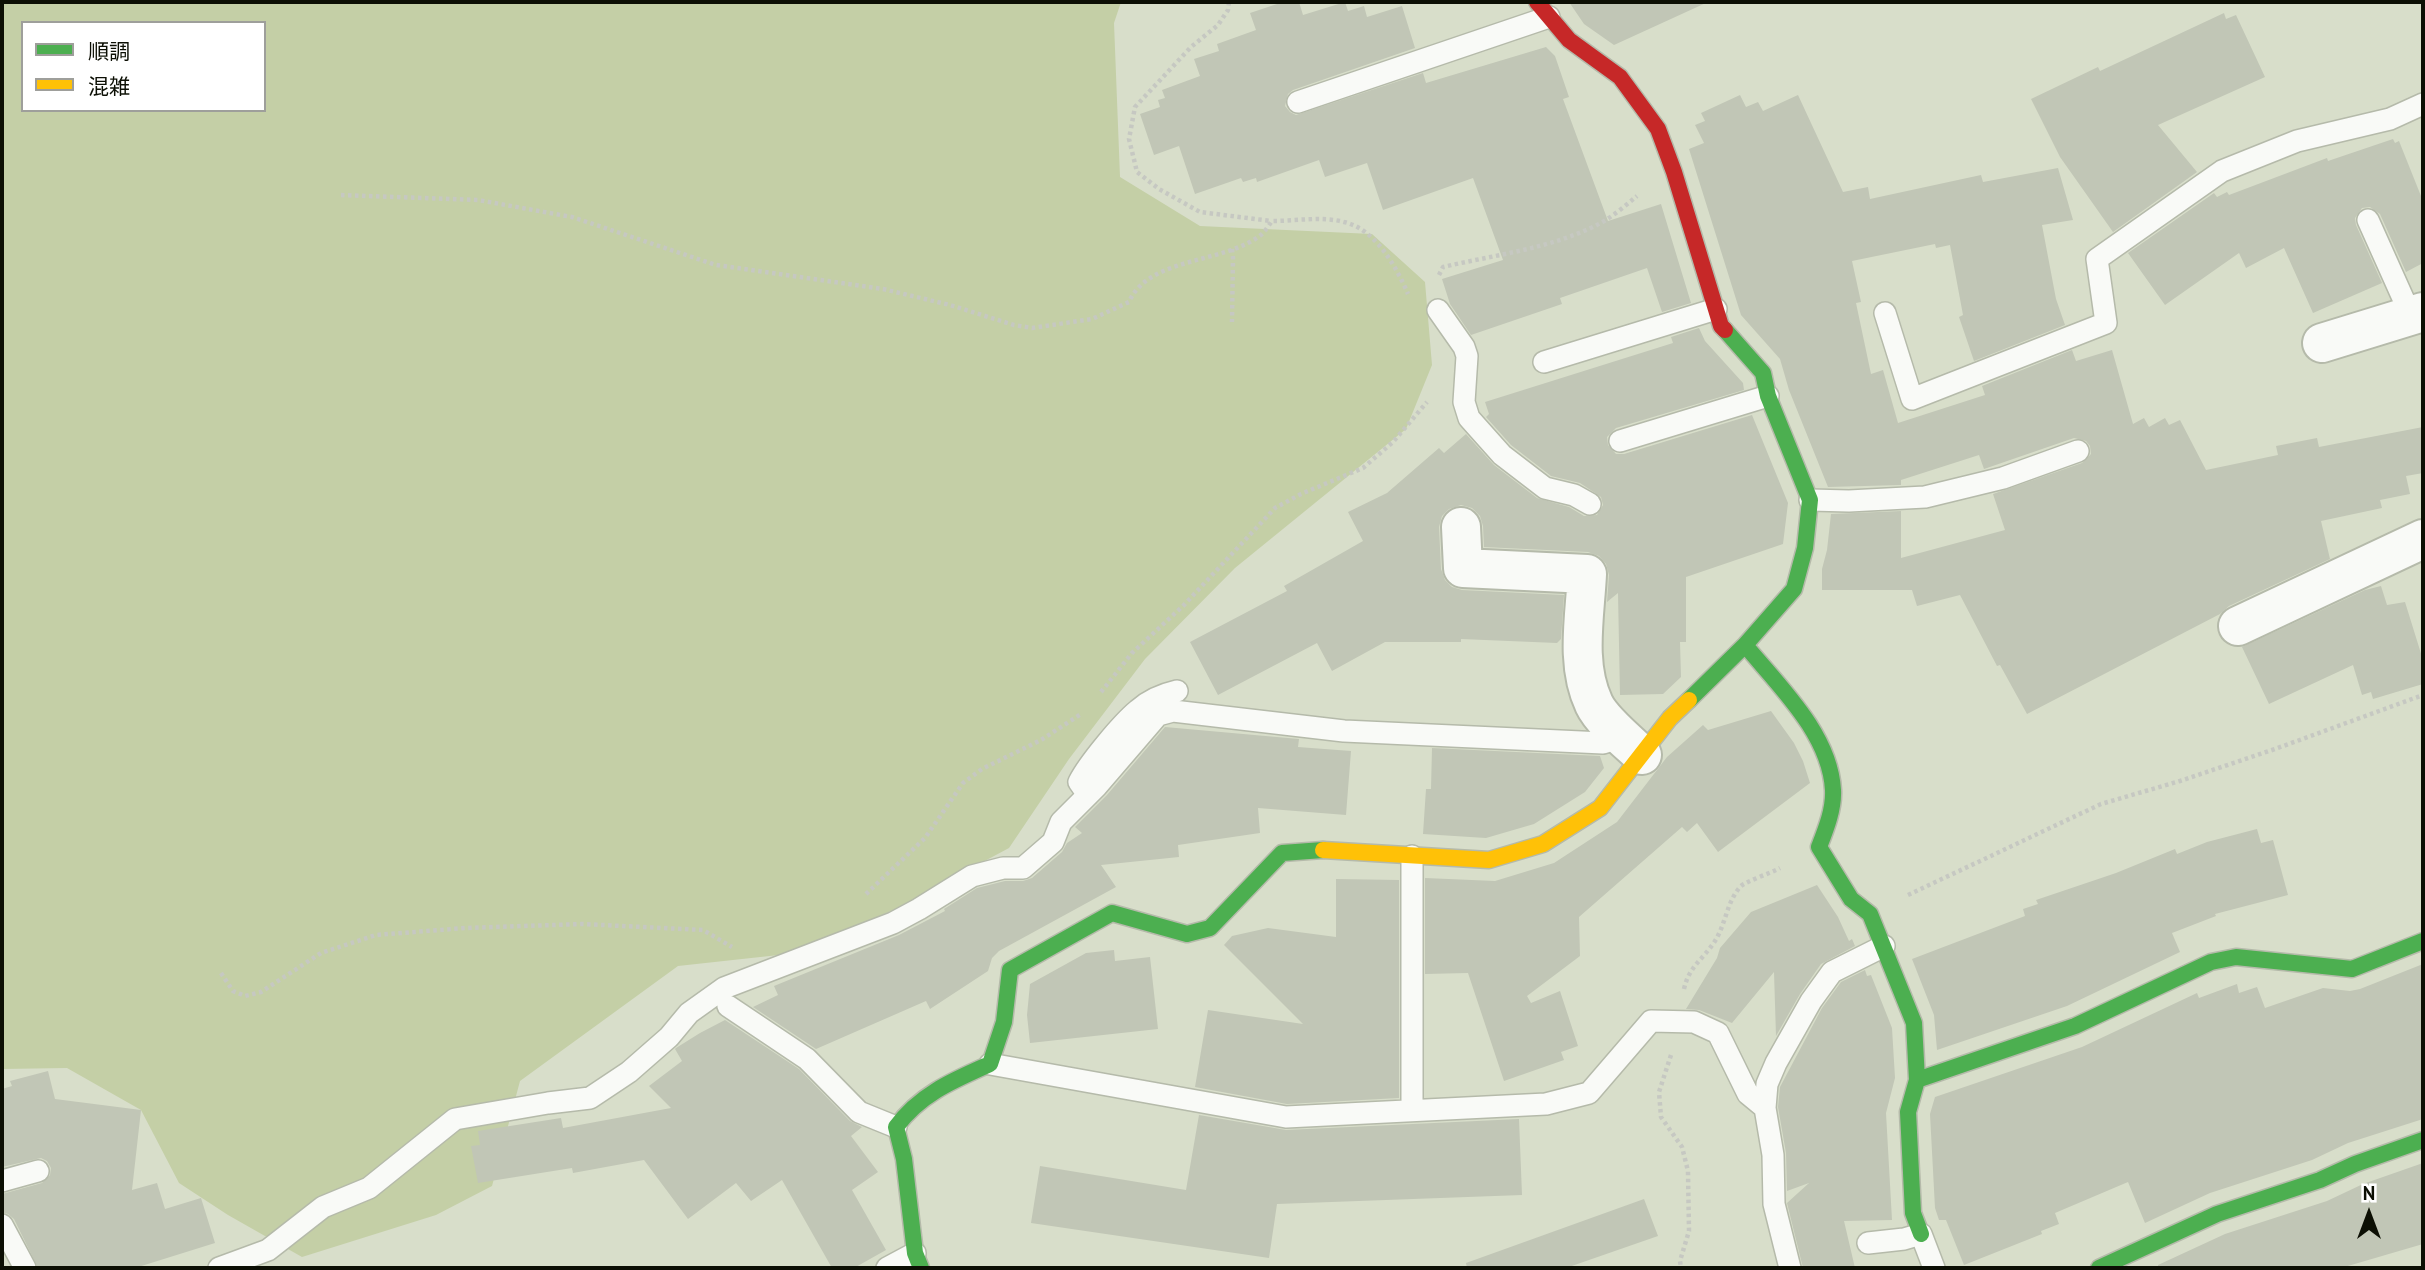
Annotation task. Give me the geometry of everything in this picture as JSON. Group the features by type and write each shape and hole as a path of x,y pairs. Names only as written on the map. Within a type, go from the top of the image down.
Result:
{"street":[{"path":"918,1261 897,1127 906,1112 929,1092 990,1064 1004,1021 1010,970 1112,913 1187,934 1210,928 1282,853 1325,850 1489,860 1543,844 1600,808 1632,746 1670,718 1745,645 1794,589 1805,548 1810,500 1768,396 1763,373 1721,326 1674,172 1658,129 1620,77 1569,40 1543,9"},
{"path":"2322,343 2417,314"},
{"path":"1461,527 1463,568 1587,574 1582,662 1594,705 1632,746"},
{"path":"2238,626 2423,539"},
{"path":"1745,645 1806,723 1829,763 1833,789 1831,815 1819,847 1851,899 1870,914 1914,1023 1917,1080 1908,1112 1913,1213 1921,1234"},
{"path":"1917,1080 2075,1026 2211,962 2236,957 2353,969 2423,941"},
{"path":"2099,1268 2217,1214 2320,1180 2355,1164 2423,1140"}],"lane":[{"path":"1298,102 1543,9"},
{"path":"1885,313 1912,399 2106,323 2097,259 2222,170 2298,141 2390,119 2423,104"},
{"path":"2368,220 2417,314"},
{"path":"1544,362 1716,309"},
{"path":"1438,310 1459,339 1467,356 1464,402 1469,418 1502,456 1545,488 1574,495 1590,504"},
{"path":"1620,441 1768,396"},
{"path":"1810,500 1925,497 2003,478 2078,451"},
{"path":"1088,795 1079,782 1088,766 1139,709 1163,695 1177,691"},
{"path":"219,1268 268,1250 330,1202 349,1198 369,1188 456,1119 590,1098 619,1080 669,1037 689,1013 758,967 892,923 972,876 1003,868 1023,868 1053,842 1061,822 1158,715 1173,711 1344,731 1632,746"},
{"path":"1412,856 1412,1110"},
{"path":"1790,1268 1774,1204 1773,1155 1765,1108 1767,1084 1811,1001 1832,972 1884,946"},
{"path":"669,1037 728,1006 758,967"},
{"path":"728,1006 807,1059 859,1112 897,1127"},
{"path":"990,1064 1286,1117 1546,1104 1589,1093 1651,1021 1694,1022 1718,1032 1748,1094 1765,1108"},
{"path":"2,1181 38,1171"},
{"path":"2,1224 25,1268"},
{"path":"1868,1243 1921,1234 1934,1268"},
{"path":"887,1268 918,1261"}],"path":[{"path":"1228,2 1228,10 1218,25 1191,47 1135,107 1129,139 1137,172 1159,189 1200,212 1272,221 1328,219 1362,229 1394,268 1412,301"},
{"path":"1438,310 1437,286 1443,267 1570,237 1600,224 1660,178 1674,172"},
{"path":"341,195 478,200 572,217 716,265 883,289 1032,328 1092,319 1129,302 1141,285 1162,272 1231,249 1262,234 1272,221"},
{"path":"1231,249 1234,258 1232,322"},
{"path":"1096,699 1132,653 1184,606 1275,508 1363,468 1376,459 1432,394"},
{"path":"1870,914 1991,854 2101,804 2275,749 2423,695"},
{"path":"864,896 925,838 963,783 982,769 1041,740 1084,712"},
{"path":"220,972 233,991 245,996 261,992 321,953 376,935 559,924 704,930 758,967"}],"green space":[{"path":"2,2 1121,2 1114,23 1120,177 1200,226 1372,234 1425,282 1432,365 1406,429 1235,568 1145,659 1069,759 1009,848 895,909 797,953 678,966 520,1081 492,1186 436,1215 302,1257 228,1215 179,1183 141,1110 67,1068 2,1069"}],"building":[{"path":"1283,2 1299,2 1303,15 1345,2 1348,11 1364,6 1367,17 1402,6 1415,48 1293,90 1288,94 1285,106 1296,115 1423,73 1426,83 1546,47 1555,56 1569,97 1563,99 1608,221 1661,204 1691,303 1662,312 1647,268 1560,298 1562,304 1471,335 1450,304 1442,279 1503,260 1473,178 1383,210 1367,163 1325,177 1319,160 1257,182 1256,178 1243,182 1241,178 1195,194 1179,146 1154,155 1140,114 1160,107 1158,100 1165,98 1162,90 1200,76 1194,59 1219,51 1217,44 1256,30 1250,13"},
{"path":"1569,2 1708,2 1614,45 1584,24"},
{"path":"2224,13 2226,19 2236,15 2265,77 2158,125 2197,172 2113,232 2060,157 2031,99 2098,67 2100,71"},
{"path":"1740,95 1746,107 1758,102 1763,111 1798,95 1843,192 1868,187 1870,199 1981,175 1983,182 2058,168 2073,220 2042,225 2056,299 2065,325 1974,361 1959,317 1963,315 1950,245 1936,248 1935,244 1852,261 1861,302 1856,303 1871,374 1883,370 1898,423 1985,395 1982,386 2072,350 2076,361 2112,350 2133,424 2144,418 2149,427 2165,418 2169,425 2180,420 2206,470 2278,455 2276,446 2317,438 2319,447 2423,427 2423,473 2406,476 2410,494 2380,500 2382,508 2321,521 2330,559 2229,606 2220,614 2027,714 2000,665 1997,666 1960,595 1917,606 1912,590 1822,590 1822,569 1831,514 1901,511 1901,558 2005,530 1993,494 2082,463 2091,454 2090,446 2086,441 2074,438 1984,469 1979,455 1901,480 1901,485 1828,487 1789,390 1780,359 1741,315 1689,149 1704,143 1695,125 1705,121 1701,113"},
{"path":"2393,139 2395,143 2399,141 2423,201 2423,263 2406,272 2380,214 2370,207 2362,208 2355,218 2356,225 2382,283 2313,313 2284,248 2246,268 2239,253 2165,305 2128,253 2214,193 2217,197 2227,192 2229,195 2327,158 2328,161"},
{"path":"1699,328 1705,341 1743,383 1744,390 1616,428 1607,437 1608,445 1616,454 1624,454 1752,415 1788,503 1783,544 1686,577 1686,642 1680,642 1681,677 1663,694 1620,695 1618,593 1607,602 1609,575 1606,564 1599,556 1588,552 1484,547 1480,516 1472,508 1461,505 1449,509 1442,516 1439,527 1441,569 1445,580 1452,587 1462,590 1564,595 1561,639 1557,643 1461,639 1461,642 1385,642 1332,671 1317,643 1218,695 1190,642 1287,591 1284,586 1363,541 1348,512 1387,493 1439,448 1444,453 1466,434 1494,465 1537,498 1569,507 1584,516 1597,515 1603,505 1601,497 1580,483 1551,476 1511,445 1486,417 1489,414 1485,402 1673,343 1671,337"},
{"path":"2381,586 2387,605 2405,602 2423,660 2423,684 2373,699 2371,692 2362,695 2353,665 2269,704 2242,647 2365,590"},
{"path":"1771,711 1794,743 1810,783 1718,852 1697,823 1687,832 1682,827 1579,917 1580,956 1527,996 1531,1003 1560,991 1578,1046 1561,1052 1564,1060 1504,1081 1468,973 1425,974 1425,878 1495,881 1554,863 1617,822 1667,757 1703,725 1708,730"},
{"path":"1165,727 1299,739 1298,747 1351,751 1346,815 1258,808 1260,833 1178,845 1179,857 1101,865 1116,887 999,951 992,958 988,971 930,1009 926,1001 816,1049 753,1007 778,995 774,986 899,935 945,911 944,909 977,888 1032,878 1062,852 1067,843 1082,833 1075,827 1107,795"},
{"path":"1432,748 1600,756 1604,768 1585,792 1534,824 1486,838 1423,834 1426,789 1431,789"},
{"path":"2257,829 2261,843 2273,840 2288,895 2215,914 2216,916 2172,933 2180,952 2067,1006 1937,1050 1934,1015 1912,959 2025,916 2023,909 2038,904 2036,900 2116,873 2175,849 2177,854 2207,842"},
{"path":"1336,879 1399,880 1399,1098 1287,1104 1195,1087 1208,1010 1303,1024 1224,945 1232,936 1268,928 1336,937"},
{"path":"1817,885 1838,917 1849,941 1852,939 1855,946 1821,964 1776,1036 1774,972 1732,1023 1699,1010 1686,1009 1717,958 1720,948 1751,912"},
{"path":"1114,950 1115,961 1150,957 1158,1029 1030,1043 1027,1015 1030,984 1086,953"},
{"path":"2423,964 2423,1119 2348,1143 2312,1160 2210,1193 2145,1223 2128,1182 2055,1213 2059,1224 2041,1231 2042,1234 1964,1265 1946,1220 1939,1220 1935,1208 1930,1114 1935,1097 2082,1047 2197,993 2199,998 2237,984 2239,993 2257,987 2265,1008 2323,988 2350,991 2360,989"},
{"path":"1865,970 1867,976 1871,975 1892,1028 1895,1078 1886,1113 1892,1220 1844,1221 1855,1268 1803,1268 1787,1203 1809,1183 1787,1191 1786,1153 1778,1107 1780,1087 1822,1008 1841,982"},
{"path":"725,1020 799,1069 850,1121 862,1127 851,1136 878,1172 852,1190 886,1250 854,1268 832,1268 782,1180 751,1201 736,1183 688,1219 644,1160 573,1173 572,1168 478,1183 471,1146 480,1145 478,1131 561,1118 563,1128 671,1108 649,1086 682,1061 676,1048"},
{"path":"48,1071 55,1099 141,1110 132,1190 157,1183 165,1209 201,1198 215,1243 135,1268 38,1268 14,1219 2,1212 2,1194 42,1183 50,1175 51,1168 47,1161 41,1158 2,1167 2,1089 12,1086 10,1081"},
{"path":"1199,1115 1286,1130 1519,1119 1522,1195 1277,1204 1269,1258 1031,1223 1040,1166 1186,1190"},
{"path":"2423,1163 2423,1244 2341,1268 2158,1268 2158,1265 2225,1234 2327,1201 2363,1184"},
{"path":"1644,1199 1658,1236 1566,1268 1467,1268 1466,1263"}],"traffic: fast":[{"path":"1689,700 1745,645 1794,589 1805,548 1810,500 1768,396 1763,373 1725,330"},
{"path":"1745,645 1801,712 1823,749 1830,769 1833,797 1819,847 1851,899 1870,914 1914,1023 1917,1080 1908,1112 1913,1213 1921,1234"},
{"path":"921,1268 915,1253 904,1159 896,1127 905,1115 927,1097 951,1082 990,1064 1004,1022 1010,970 1112,913 1187,934 1210,928 1282,853 1323,850"},
{"path":"1917,1080 2075,1026 2211,962 2236,957 2352,969 2423,941"},
{"path":"2099,1268 2217,1214 2320,1180 2355,1164 2423,1140"}],"traffic: slow":[{"path":"1323,850 1489,860 1543,844 1600,808 1670,718 1689,700"}],"traffic: jam":[{"path":"1537,2 1569,40 1620,77 1658,129 1674,172 1721,326 1725,330"}]}
